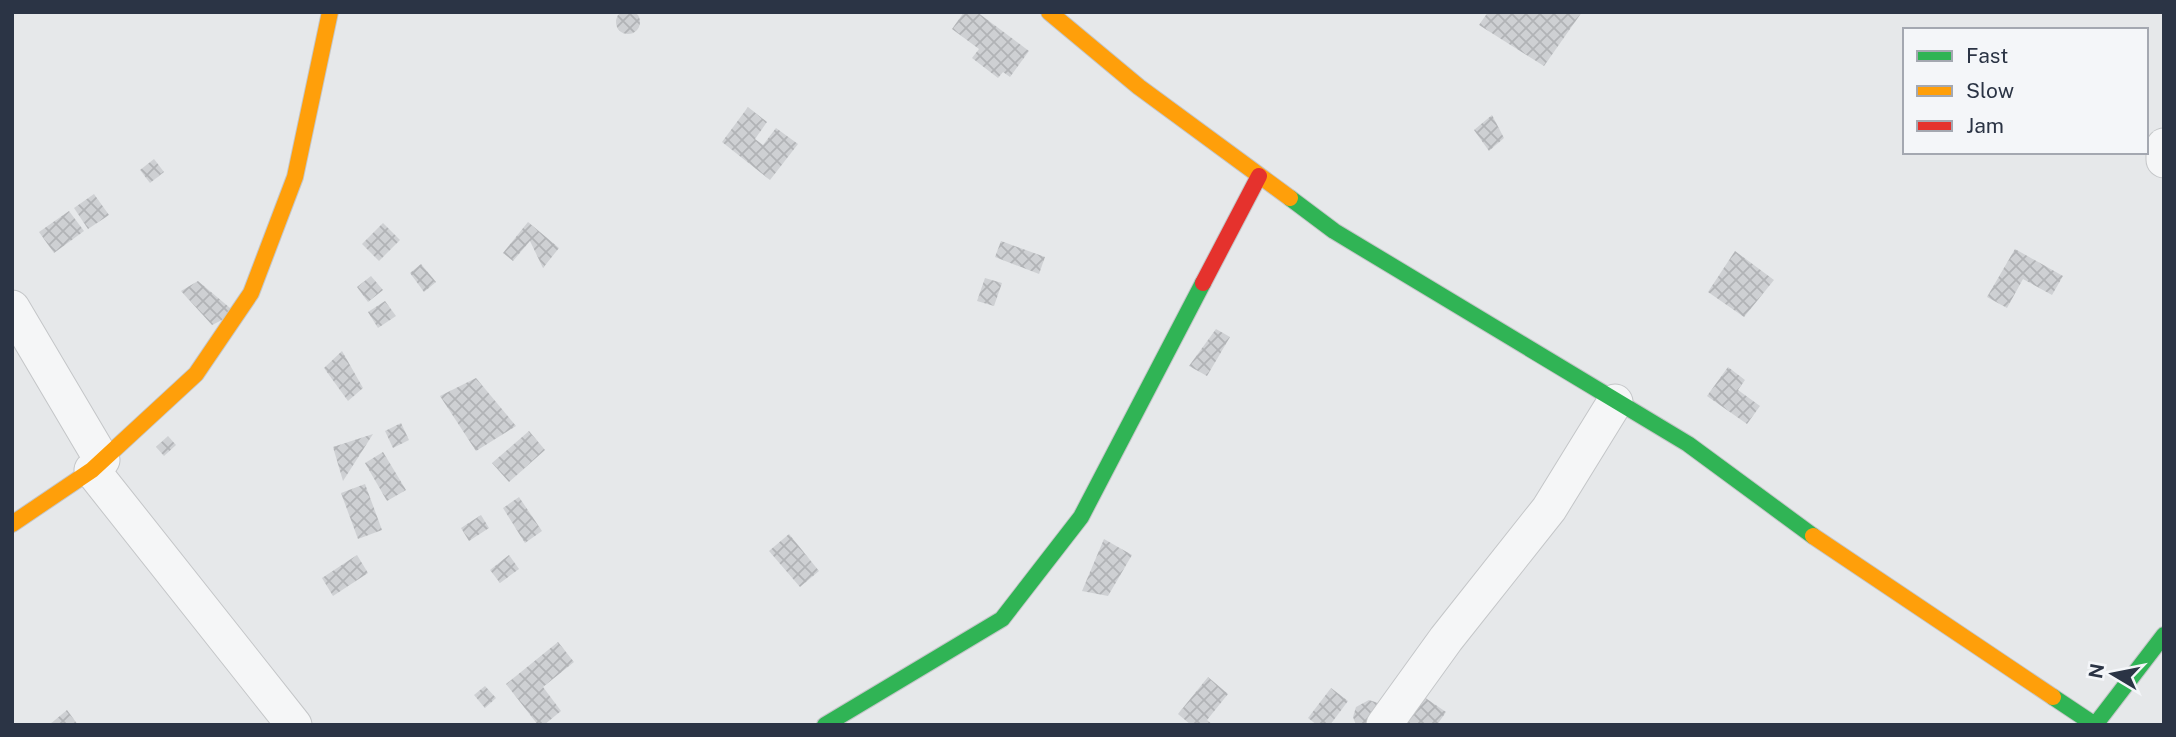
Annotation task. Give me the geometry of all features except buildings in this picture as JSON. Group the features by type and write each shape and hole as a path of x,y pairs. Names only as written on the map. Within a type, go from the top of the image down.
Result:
{"street":[{"path":"12,524 97,465 196,374 251,292 295,177 330,12"},
{"path":"1049,12 1139,87 1334,231 1688,444 1855,567 2095,725 2164,635"},
{"path":"2164,146 2164,160"},
{"path":"825,725 1002,619 1080,517 1259,176"},
{"path":"12,307 97,465 294,725"},
{"path":"1384,725 1446,639 1549,509 1615,402"}],"traffic: fast":[{"path":"1290,198 1334,231 1688,444 1813,536"},
{"path":"825,725 1002,619 1081,517 1203,283"},
{"path":"2053,697 2095,725 2164,635"}],"traffic: slow":[{"path":"12,524 92,470 196,374 251,293 295,177 330,12"},
{"path":"1049,12 1139,87 1290,198"},
{"path":"1813,536 2053,697"}],"traffic: jam":[{"path":"1203,283 1259,176"}]}
